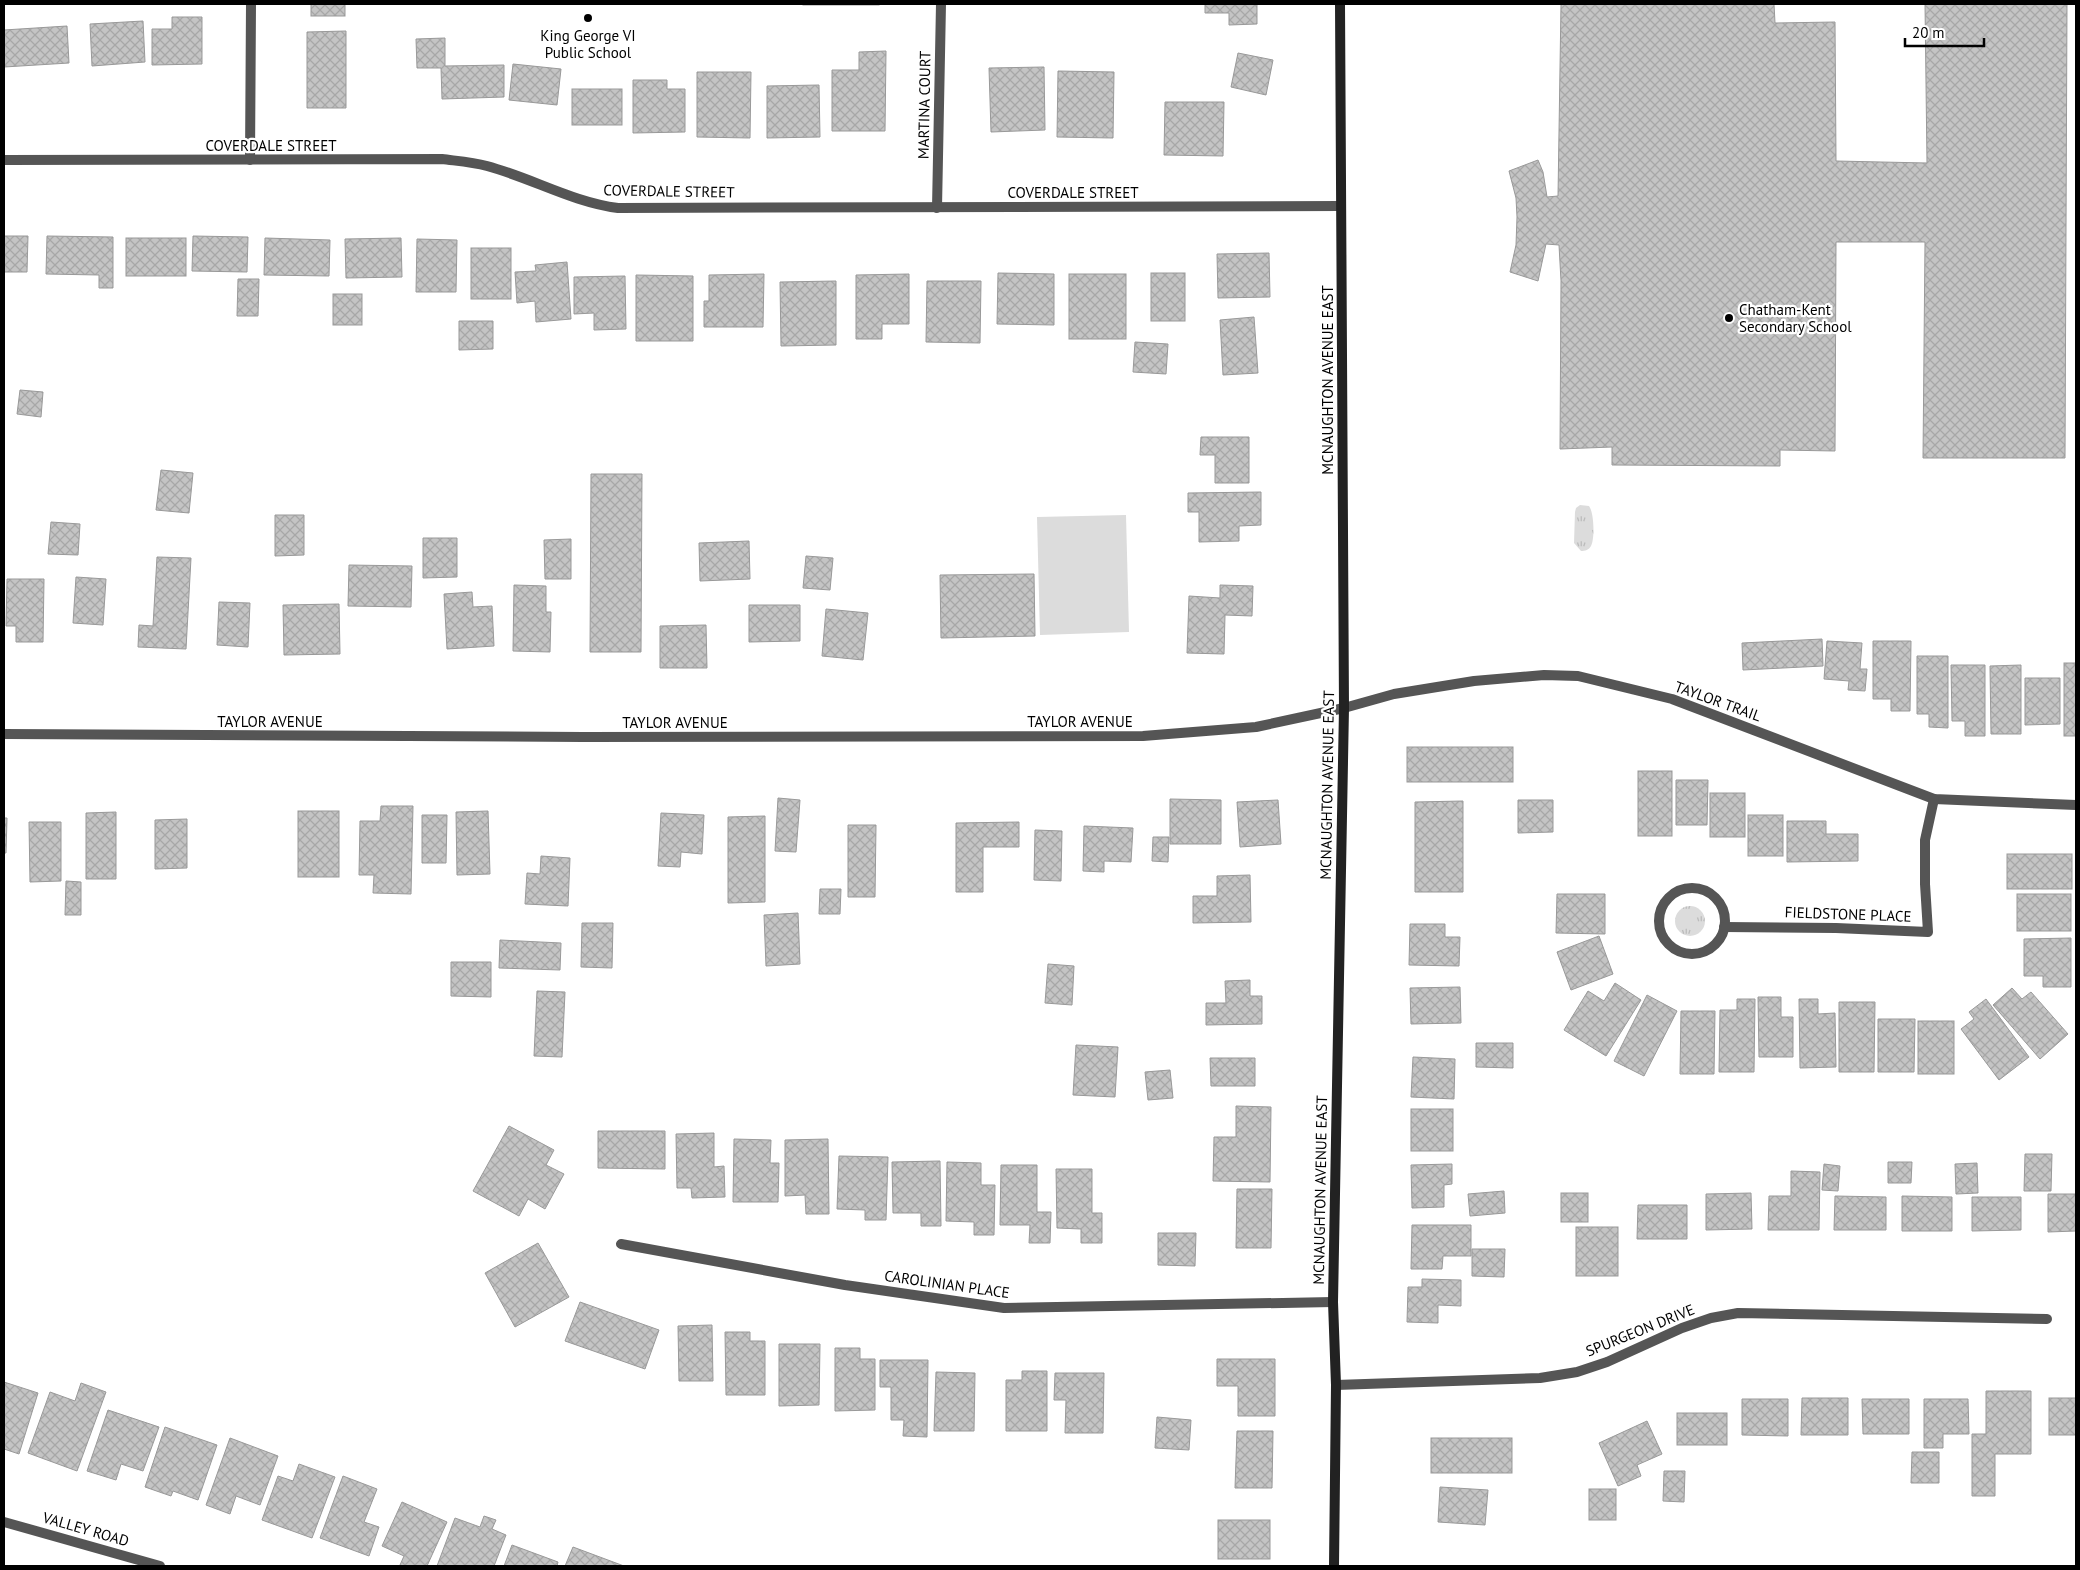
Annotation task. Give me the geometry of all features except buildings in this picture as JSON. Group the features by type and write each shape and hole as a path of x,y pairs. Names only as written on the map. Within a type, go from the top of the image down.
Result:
{"main road":[{"name":"MCNAUGHTON AVENUE EAST","path":"1334,1566 1336,1385 1333,1302 1344,708 1340,4"}],"street":[{"path":"250,160 251,4"},
{"name":"MARTINA COURT","path":"937,208 941,4"},
{"name":"COVERDALE STREET","path":"4,160 442,159 466,161 489,167 591,203 618,208 1341,206"},
{"name":"TAYLOR TRAIL","path":"1344,708 1394,694 1474,681 1544,675 1578,676 1672,699 1934,799 2076,804"},
{"name":"TAYLOR AVENUE","path":"4,734 583,738 1143,736 1256,727 1344,708"},
{"name":"FIELDSTONE PLACE","path":"1724,926 1928,932 1925,840 1934,799"},
{"path":"1695,888 1705,891 1714,897 1724,916 1724,926 1720,937 1709,948 1694,954 1683,953 1666,941 1660,931 1659,920 1666,900 1674,893 1684,889 1695,888"},
{"name":"CAROLINIAN PLACE","path":"621,1244 845,1285 1004,1308 1333,1302"},
{"name":"SPURGEON DRIVE","path":"1336,1385 1540,1378 1577,1372 1607,1362 1682,1328 1711,1318 1738,1314 2047,1319"},
{"name":"VALLEY ROAD","path":"4,1522 160,1566"}],"green space":[{"path":"1580,505 1589,506 1591,509 1593,526 1591,546 1582,551 1574,543 1575,512 1576,508"},
{"path":"1126,515 1129,632 1040,635 1037,517"},
{"path":"1690,906 1696,907 1704,915 1704,927 1696,935 1690,936 1684,935 1676,927 1675,921 1676,915 1684,907"}],"place":[{"name":"King George VI Public School","path":"588,18"},
{"name":"Chatham-Kent Secondary School","path":"1729,318"}]}
